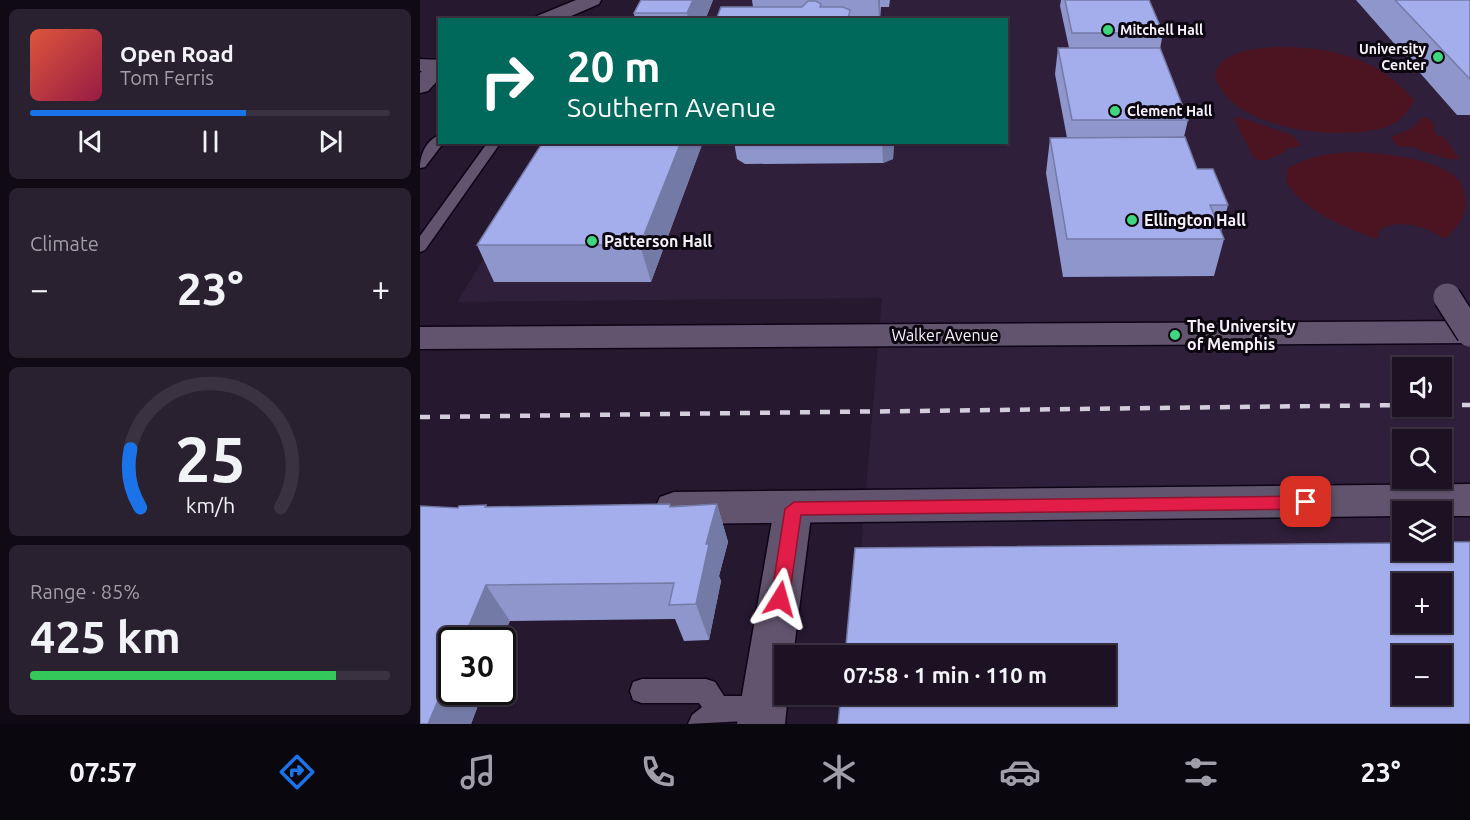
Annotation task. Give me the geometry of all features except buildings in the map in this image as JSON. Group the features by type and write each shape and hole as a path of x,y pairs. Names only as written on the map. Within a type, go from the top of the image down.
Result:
{"street":[{"path":"549,18 592,0"},
{"path":"420,86 434,65"},
{"path":"1447,297 1470,332"},
{"name":"Walker Avenue","path":"420,338 1470,332"},
{"path":"642,508 794,509 1470,501"},
{"path":"763,716 794,509"}],"lane":[{"path":"420,164 438,142"},
{"path":"420,247 494,144"},
{"path":"642,692 706,691 710,716 763,716"}],"shaded area":[{"name":"The University of Memphis","path":"642,0 1470,0 1470,724 1116,695 1116,645 853,645 882,298 457,302 554,144 1008,144 1008,18 631,18"},
{"path":"1273,47 1331,51 1349,56 1384,73 1414,100 1400,120 1375,130 1352,133 1325,132 1296,129 1269,122 1244,111 1226,95 1215,76 1223,62 1238,53"},
{"path":"1238,117 1294,136 1301,146 1284,149 1287,151 1270,159 1258,160 1254,158 1234,119"},
{"path":"1423,117 1430,119 1435,126 1433,130 1438,136 1443,136 1460,159 1449,159 1418,150 1419,148 1397,146 1391,137 1412,128"},
{"path":"1354,152 1423,161 1448,171 1462,185 1466,204 1458,225 1446,238 1423,228 1402,224 1383,228 1378,232 1379,238 1374,238 1314,210 1294,193 1286,182 1287,169 1303,161 1328,154"}],"railway":[{"path":"420,417 1392,405"},
{"path":"1452,405 1470,405"}],"place":[{"name":"Mitchell Hall","path":"1108,30"},
{"name":"University Center","path":"1438,57"},
{"name":"Clement Hall","path":"1115,111"},
{"name":"Ellington Hall","path":"1132,220"},
{"name":"Patterson Hall","path":"592,241"},
{"name":"The University of Memphis","path":"1175,335"}],"route":[{"path":"780,599 794,509 1306,502"}]}
